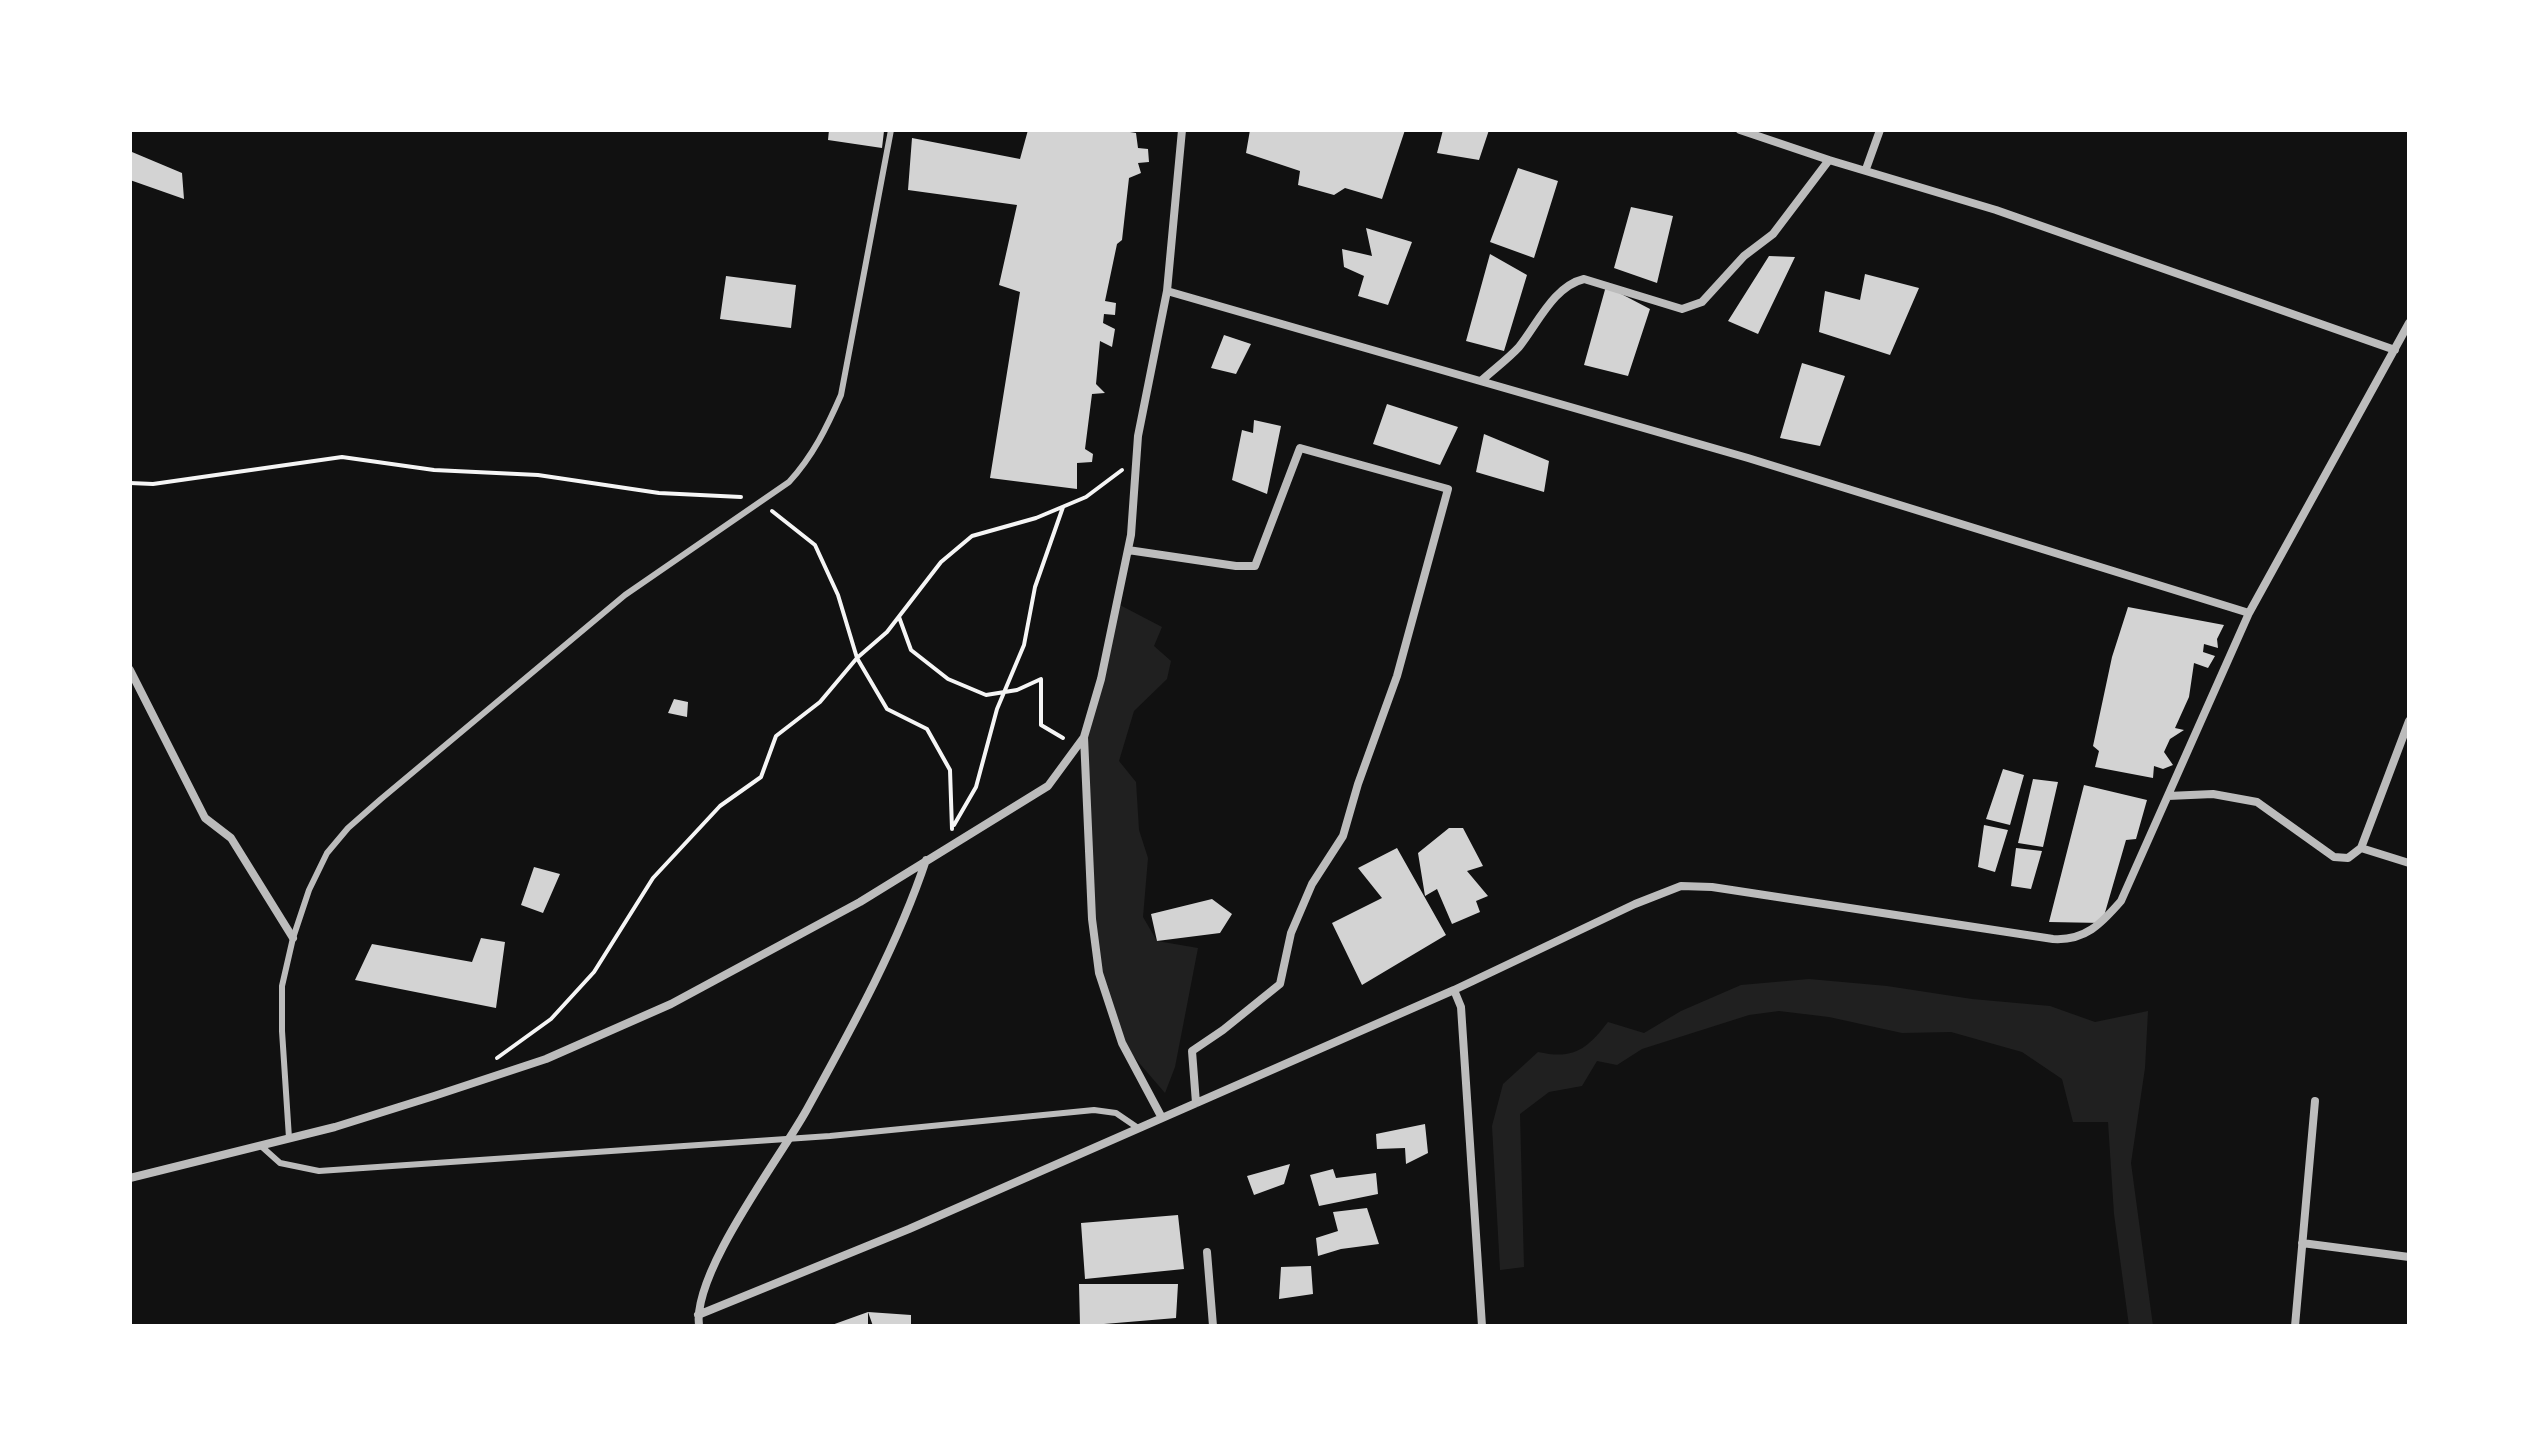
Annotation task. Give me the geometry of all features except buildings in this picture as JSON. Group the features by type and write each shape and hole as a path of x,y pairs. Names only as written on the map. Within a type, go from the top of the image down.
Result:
{"street":[{"path":"130,1178 335,1127 546,1059 671,1004 860,902 1048,786 1084,737 1101,679 1128,550 1138,436 1167,291 1182,130"},
{"path":"1740,130 1996,210 2395,350"},
{"path":"1866,169 1880,130"},
{"path":"1481,381 1517,349 1571,282 1584,279 1682,309 1702,302 1744,256 1773,234 1829,160"},
{"path":"1167,291 1748,458 2249,613"},
{"path":"698,1315 909,1229 1454,990 1635,904 1681,886 1712,887 2069,940 2089,932 2102,923 2121,901 2249,613 2409,326"},
{"path":"1128,550 1255,566 1300,448 1448,489 1397,676 1358,784 1343,836 1312,884 1291,933 1280,984 1192,1051 1196,1103"},
{"path":"130,670 205,818 231,838 293,938"},
{"path":"2168,796 2213,794 2257,802 2334,857 2348,858 2361,848 2409,721"},
{"path":"1084,737 1096,962 1122,1043 1162,1118"},
{"path":"2361,848 2409,863"},
{"path":"699,1326 698,1315 705,1284 719,1254 790,1138 842,1044 915,893 926,860"},
{"path":"1454,990 1461,1007 1482,1326"},
{"path":"2295,1326 2315,1101"},
{"path":"2302,1243 2409,1257"},
{"path":"1207,1252 1213,1326"}],"lane":[{"path":"289,1138 282,986 293,938 309,890 327,853 348,828 625,595 789,482 804,466 841,395 891,130"},
{"path":"261,1146 280,1163 319,1171 790,1138 1094,1110 1116,1113 1138,1128"}],"path":[{"path":"130,483 153,484 342,457 434,470 538,475 659,493 764,500 815,545 838,595 857,658 887,709 927,729 950,770 953,843"},
{"path":"493,1061 551,1019 594,972 653,878 720,806 761,777 776,736 820,702 857,658 887,632 941,562 972,536 1036,518 1086,497 1136,459"},
{"path":"952,829 976,787 1004,692 1024,645 1035,587 1063,507"},
{"path":"899,617 911,650 948,679 986,695 1017,690 1041,679 1041,725 1077,747"}],"shaded area":[{"path":"1116,603 1162,627 1154,646 1171,661 1167,679 1134,711 1119,761 1136,782 1139,830 1148,858 1143,917 1157,941 1198,948 1175,1067 1165,1093 1122,1043 1099,973 1084,737"},
{"path":"1809,979 2050,1006 2095,1022 2148,1011 2145,1068 2131,1163 2153,1326 2129,1326 2114,1214 2108,1122 2073,1122 2062,1079 2022,1052 1951,1032 1902,1033 1829,1017 1779,1011 1749,1015 1642,1049 1617,1065 1597,1061 1582,1086 1549,1092 1520,1114 1524,1267 1500,1270 1492,1126 1503,1084 1538,1052 1561,1054 1579,1050 1608,1022 1644,1033 1681,1011 1741,985"}]}
